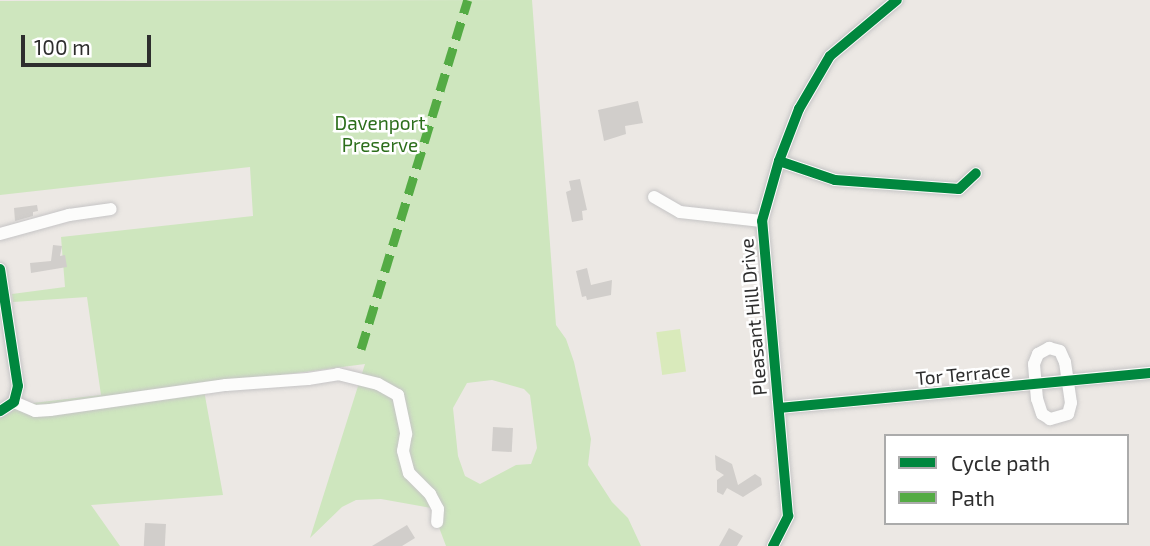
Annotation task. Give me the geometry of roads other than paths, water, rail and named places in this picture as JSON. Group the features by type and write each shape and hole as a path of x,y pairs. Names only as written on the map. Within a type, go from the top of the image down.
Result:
{"street":[{"name":"Pleasant Hill Drive","path":"773,546 788,516 762,221 779,161 799,109 830,56 897,0"},
{"path":"779,161 835,180 959,189 976,173"},
{"path":"654,197 680,212 762,221"},
{"path":"0,234 69,215 111,209"},
{"path":"0,270 18,386 14,402 0,411"},
{"path":"1049,348 1060,351 1068,382 1071,403 1068,414 1050,419 1042,414 1035,385 1034,364 1038,354 1049,348"},
{"name":"Tor Terrace","path":"779,408 1150,373"},
{"path":"14,402 35,411 51,410 226,385 338,374 379,384 398,395 406,434 403,451 409,473 430,494 438,509 437,522"}],"park label":[{"name":"Davenport Preserve","path":"380,134"}]}
